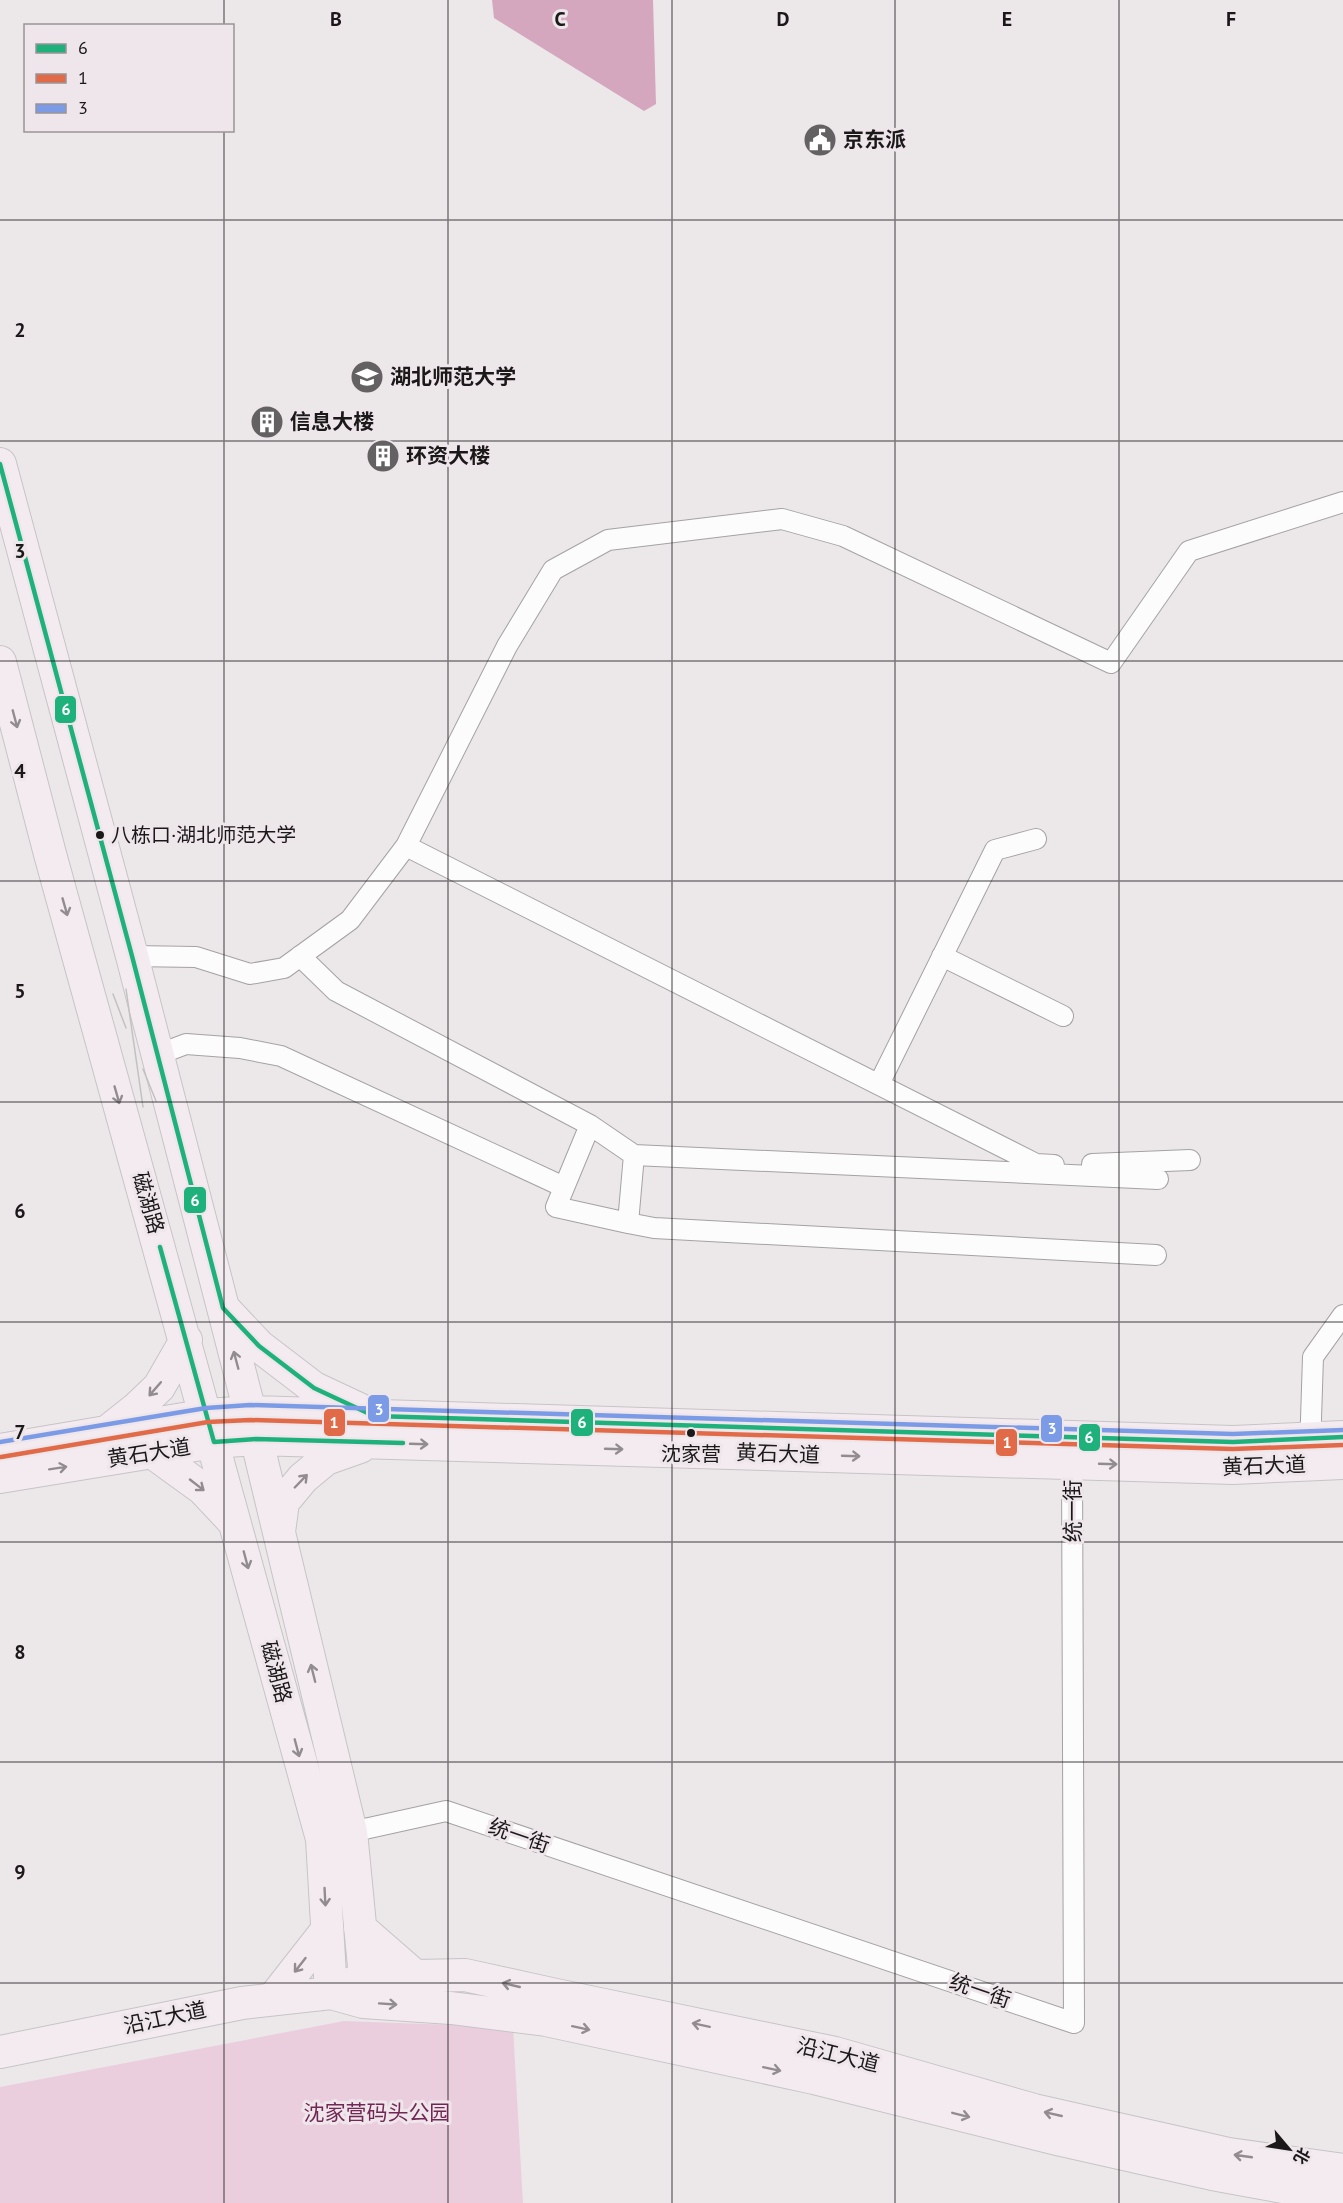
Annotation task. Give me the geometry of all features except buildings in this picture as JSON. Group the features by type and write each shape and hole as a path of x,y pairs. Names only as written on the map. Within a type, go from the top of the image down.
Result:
{"main road":[{"name":"磁湖路","path":"0,464 132,956 253,1425 351,1832 365,1977"},
{"name":"磁湖路","path":"0,662 50,854 322,1839 331,1993"},
{"path":"223,1308 259,1346 373,1429 326,1459 303,1478 283,1502 279,1533"},
{"path":"106,1432 159,1387 186,1340"},
{"name":"黄石大道","path":"0,1450 106,1432 210,1429 253,1425 1072,1463 1233,1468 1310,1451 1343,1437"},
{"name":"黄石大道","path":"0,1477 152,1452 210,1429"},
{"name":"黄石大道","path":"373,1429 1233,1442 1310,1451 1343,1462"},
{"path":"152,1452 203,1489 236,1525"},
{"path":"360,1928 416,1976"},
{"path":"273,1999 327,1930"},
{"name":"沿江大道","path":"0,2052 242,2003 331,1993 365,1977 465,1975 835,2053 1034,2110 1229,2154 1343,2170"},
{"name":"沿江大道","path":"331,1993 363,2002 451,2008 546,2020 814,2078 1050,2137 1200,2171 1343,2198"}],"street":[{"path":"132,956 196,957 250,974 284,968 350,920 406,846 507,646 553,570 608,540 782,519 843,536 1111,663 1189,551 1343,502"},
{"path":"879,1084 995,850 1036,839"},
{"path":"406,846 1036,1164 1061,1166 1190,1160"},
{"path":"300,956 336,991 590,1125 634,1155 1158,1179"},
{"path":"942,956 1064,1016"},
{"path":"157,1055 186,1044 240,1048 280,1056 564,1187"},
{"path":"590,1125 556,1207 666,1229 1156,1255"},
{"path":"628,1223 634,1155"},
{"path":"1310,1451 1313,1356 1343,1315"},
{"name":"统一街","path":"351,1832 446,1812 1074,2023 1072,1463"}],"green space":[{"name":"沈家营码头公园","path":"344,2021 513,2027 523,2203 0,2203 0,2087"}],"shaded area":[{"path":"492,0 653,0 656,104 644,111 494,18"}],"tram line":[{"path":"126,989 143,1107"},
{"path":"113,994 126,1028"},
{"path":"143,1069 156,1101"}],"transit line":[{"name":"6","path":"0,464 132,956 223,1308 259,1346 314,1388 374,1416 1233,1442 1343,1437"},
{"name":"6","path":"160,1247 214,1442 256,1439 403,1443"},
{"name":"3","path":"0,1442 206,1408 250,1405 1233,1434 1343,1430"},
{"name":"1","path":"1,1457 208,1422 250,1420 1233,1449 1343,1445"}],"place":[{"name":"京东派","path":"820,140"},
{"name":"湖北师范大学","path":"367,377"},
{"name":"信息大楼","path":"267,422"},
{"name":"环资大楼","path":"383,456"},
{"name":"八栋口·湖北师范大学","path":"100,835"},
{"name":"沈家营","path":"691,1433"}]}
